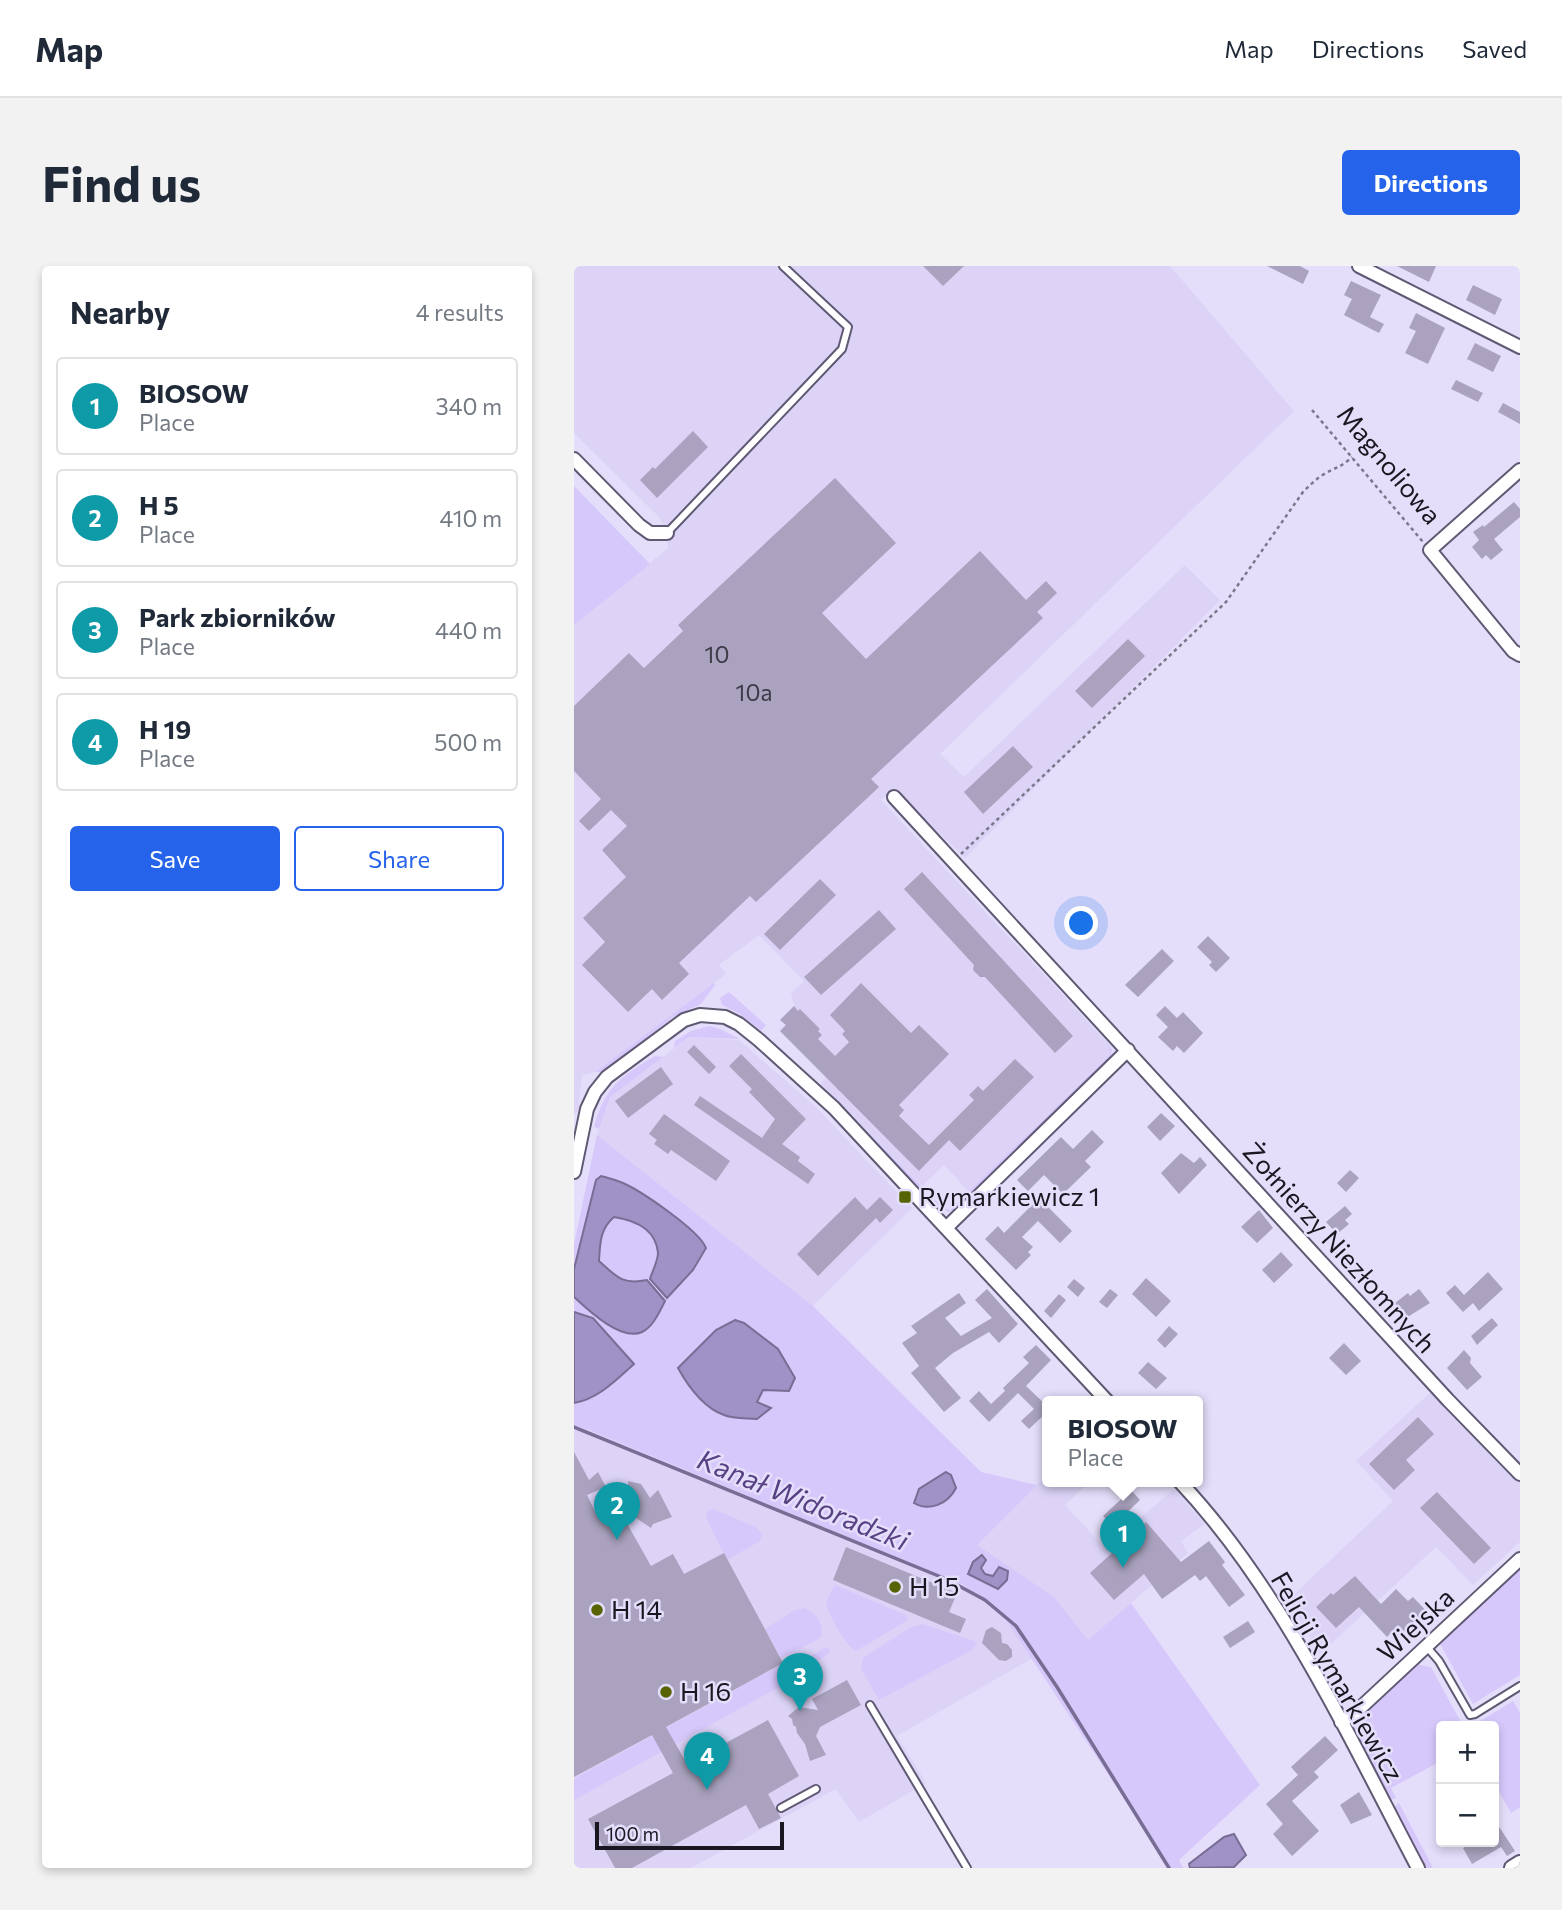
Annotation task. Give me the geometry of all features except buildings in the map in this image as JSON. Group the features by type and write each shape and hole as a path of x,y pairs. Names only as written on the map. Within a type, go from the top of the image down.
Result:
{"street":[{"path":"1359,266 1520,347"},
{"path":"574,459 639,525 650,533 667,533"},
{"name":"Magnoliowa","path":"1520,470 1430,550 1513,651 1520,655"},
{"name":"Żołnierzy Niezłomnych","path":"894,797 1448,1400 1520,1474"},
{"path":"574,1172 587,1109 595,1092 607,1077 684,1020 700,1015 718,1016 738,1024 812,1087 947,1227 1102,1396"},
{"path":"947,1227 1128,1050"},
{"name":"Felicji Rymarkiewicz","path":"1185,1487 1264,1591 1302,1650 1418,1868"},
{"name":"Wiejska","path":"1340,1722 1357,1710 1520,1559"},
{"path":"1512,1868 1520,1863"}],"lane":[{"path":"667,533 842,349 848,327 783,266"},
{"path":"1426,1646 1439,1661 1470,1715 1520,1686"},
{"path":"870,1705 967,1868"},
{"path":"781,1808 816,1789"}],"path":[{"name":"Magnoliowa","path":"1312,410 1430,550"},
{"path":"954,862 1226,602 1303,492 1316,480 1339,469 1352,457"}],"shaded area":[{"path":"574,266 1170,266 1294,411 940,754 964,777 1185,565 1220,600 965,858 893,789 881,800 1107,1042 1111,1052 969,1192 944,1165 922,1186 820,1084 826,1077 780,1031 785,1025 780,1020 794,1006 791,993 804,981 759,935 719,965 726,974 595,1072 582,1075 578,1111 574,1114 574,625 668,548 667,533 660,518 574,433"},
{"path":"574,486 650,564 574,625"},
{"path":"714,983 701,1004 673,1017 604,1072 595,1072"},
{"path":"729,992 766,1025 761,1031 740,1014 722,1005 720,998"},
{"path":"709,1026 740,1039 689,1037 674,1048 675,1041 691,1031"},
{"path":"689,1037 739,1040 816,1107 912,1208 813,1306 597,1135 610,1097"},
{"path":"1107,1042 1112,1050 1110,1058 954,1209 948,1212 937,1204 935,1206 933,1198 950,1210 1108,1056 1110,1052"},
{"path":"655,1056 663,1057 610,1097 599,1129 594,1127 609,1092 623,1077"},
{"path":"820,1084 925,1190 915,1185"},
{"path":"597,1135 813,1306 981,1472 1037,1485 977,1545 1054,1597 1088,1640 1131,1603 1260,1785 1179,1860 1183,1868 1170,1868 1006,1620 965,1586 587,1429 574,1427 574,1244"},
{"path":"601,1176 623,1183 655,1202 693,1231 706,1248 693,1270 667,1298 650,1279 658,1253 653,1238 643,1227 629,1221 614,1217 609,1222 602,1237 599,1261 620,1278 631,1281 647,1280 665,1301 653,1323 646,1330 634,1334 605,1323 574,1297 574,1269 596,1180"},
{"path":"574,1312 593,1318 634,1364 599,1393 574,1403"},
{"path":"735,1320 744,1323 778,1349 795,1378 789,1391 763,1390 757,1402 771,1408 757,1419 732,1417 717,1412 697,1396 678,1368 716,1330"},
{"path":"1433,1390 1520,1481 1520,1542 1473,1585 1436,1547 1320,1654 1288,1600 1393,1501 1356,1461"},
{"path":"574,1427 587,1429 965,1586 1006,1620 1033,1658 897,1736 926,1783 859,1822 836,1789 691,1868 574,1868"},
{"path":"946,1472 951,1475 956,1488 953,1494 938,1505 926,1507 914,1503 919,1489"},
{"path":"1042,1480 1042,1487 1084,1487 1065,1505 1105,1548 1174,1489 1205,1524 1181,1541 1188,1553 1088,1641 1054,1597 976,1545"},
{"path":"713,1509 756,1527 762,1534 760,1541 727,1560 706,1517 709,1510"},
{"path":"982,1555 986,1560 981,1568 985,1574 993,1576 999,1567 1008,1571 1007,1580 998,1589 968,1574 973,1562"},
{"path":"1520,1567 1520,1675 1473,1704 1439,1642"},
{"path":"835,1585 906,1615 908,1620 856,1651 837,1628 827,1606"},
{"path":"804,1608 818,1618 822,1635 781,1658 765,1629 795,1610"},
{"path":"923,1624 977,1642 972,1650 879,1700 861,1668 863,1658 911,1627"},
{"path":"826,1647 830,1649 829,1653 799,1676 574,1800 574,1779 784,1663 787,1670"},
{"path":"1418,1661 1420,1665 1431,1667 1460,1721 1436,1721 1436,1764 1391,1788 1396,1798 1389,1800 1354,1733 1362,1714"},
{"path":"1513,1701 1520,1713 1520,1807 1511,1813 1499,1791 1499,1721 1480,1721"},
{"path":"1399,1803 1433,1868 1425,1868 1394,1812"},
{"path":"1234,1834 1246,1855 1234,1867 1190,1868 1189,1864 1224,1837"}],"waterway":[{"name":"Kanał Widoradzki","path":"574,1427 946,1579 985,1600 1016,1626 1169,1868"}],"place":[{"name":"Rymarkiewicz 1","path":"905,1197"},
{"name":"H 5","path":"617,1540"},
{"name":"BIOSOW","path":"1123,1568"},
{"name":"H 15","path":"895,1587"},
{"name":"H 14","path":"597,1610"},
{"name":"H 16","path":"666,1692"},
{"name":"Park zbiorników","path":"800,1711"},
{"name":"H 19","path":"707,1790"}]}
